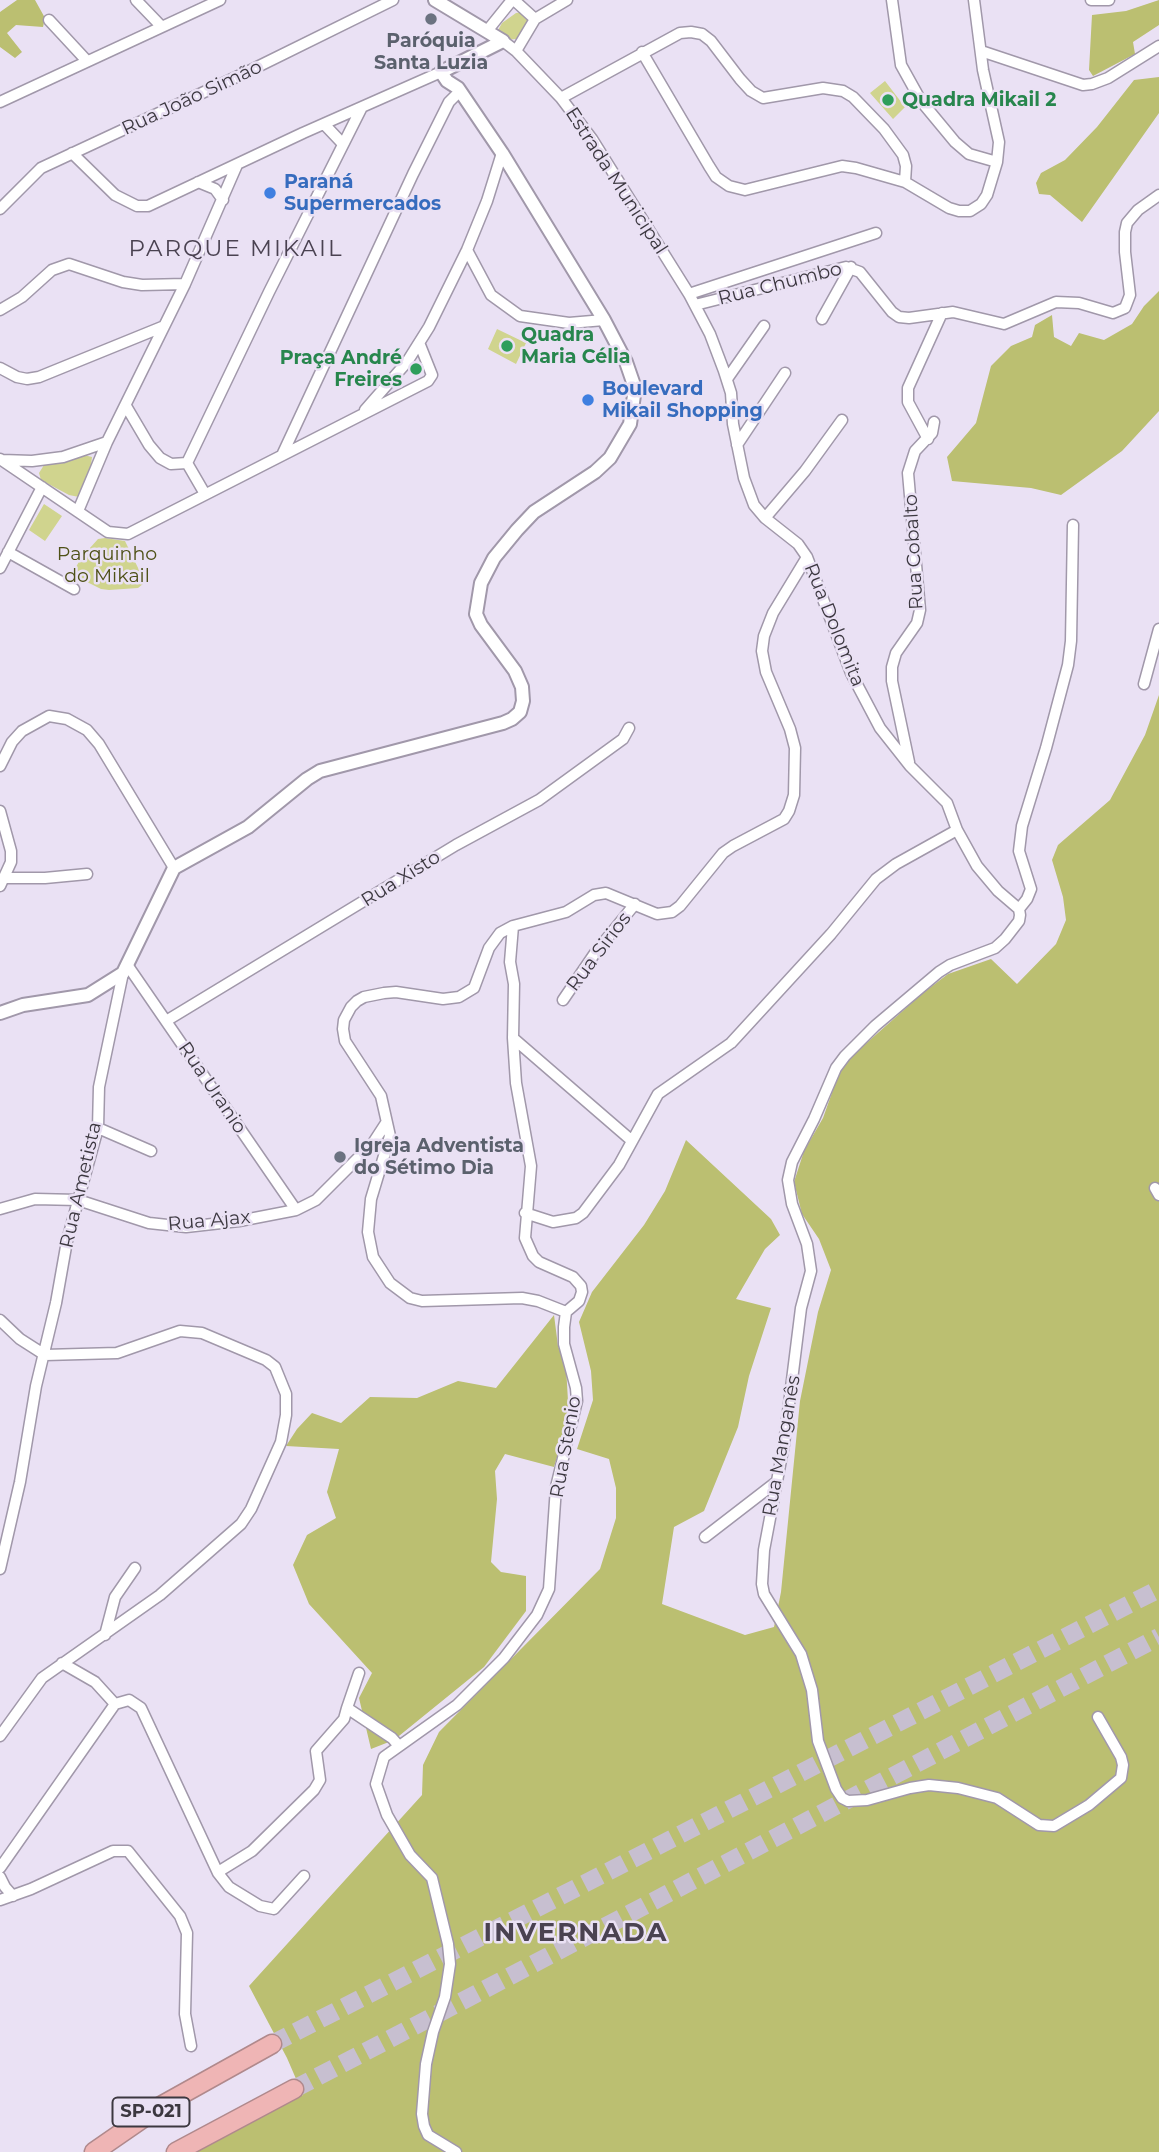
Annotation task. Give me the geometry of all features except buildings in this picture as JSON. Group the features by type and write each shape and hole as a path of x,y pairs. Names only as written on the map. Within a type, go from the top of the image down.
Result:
{"highway":[{"name":"SP-021","path":"94,2152 159,2107 272,2044"},
{"name":"SP-021","path":"176,2152 294,2089"}],"street":[{"path":"136,0 161,26"},
{"path":"0,102 220,0"},
{"name":"Rua João Simão","path":"0,209 41,167 247,72 394,0"},
{"name":"Estrada Municipal","path":"435,0 516,51 561,98 592,139 689,293"},
{"path":"466,58 513,0 535,19"},
{"path":"516,51 535,19 567,0"},
{"path":"892,0 901,65 921,102 969,154 997,162"},
{"path":"642,52 716,177 735,189 745,190 842,166 905,183 949,208 959,212 970,211 981,204 987,195 997,162 998,134 985,80 974,0"},
{"path":"1091,0 1109,0"},
{"path":"49,20 87,61"},
{"path":"561,98 680,33 702,34 751,91 763,98 823,88 843,91 853,97 884,129 903,155 906,166 905,183"},
{"path":"72,153 115,195 136,206 148,206 503,41"},
{"path":"981,51 1083,85 1108,78 1159,46"},
{"path":"0,1013 23,1005 88,995 126,969 174,868 241,832 320,771 503,723 520,712 523,701 522,687 516,671 481,625 476,614 481,583 494,558 534,512 610,458 630,424 634,410 634,380 604,320 502,153 459,89 447,81 447,69"},
{"path":"283,454 413,174 449,102 459,89"},
{"path":"187,463 342,143 362,108"},
{"path":"324,124 342,143"},
{"path":"363,412 419,345 467,250 487,201 502,153"},
{"path":"78,511 107,442 185,284 237,165"},
{"path":"197,182 209,185 223,200"},
{"name":"Rua Chumbo","path":"695,305 837,268 852,268 860,272 892,313 899,317 953,312 1004,324 1056,302 1079,303 1113,313 1125,308 1130,295 1125,232 1131,216 1159,195"},
{"path":"689,293 876,233"},
{"path":"467,250 491,295 520,316 569,323 604,320"},
{"path":"0,310 22,297 52,270 69,264 123,282 142,285 185,284"},
{"path":"822,319 852,268"},
{"name":"Rua Dolomita","path":"689,293 710,334 727,379 748,494 765,518 798,544 807,557 851,673 867,706 880,728 910,766"},
{"path":"928,439 908,402 908,388 942,313"},
{"path":"727,379 764,326"},
{"path":"0,368 17,377 40,377 162,327"},
{"path":"1,460 108,532 128,534 363,412 428,382 432,376 419,345"},
{"path":"737,445 785,373"},
{"path":"126,406 140,433 160,458 171,464 187,463"},
{"path":"765,518 805,471 842,420"},
{"name":"Rua Cobalto","path":"910,766 892,681 892,667 896,653 917,623 920,610 908,473 915,451 932,433 934,422"},
{"path":"1,460 32,461 63,457 107,442"},
{"path":"187,463 205,494"},
{"path":"0,568 42,486"},
{"name":"Rua Manganês","path":"1073,525 1071,641 1068,665 1022,826 1019,851 1031,889 1018,909 1019,921 995,948 950,965 939,972 875,1026 845,1056 836,1068 792,1162 788,1180 792,1204 807,1244 811,1271 801,1308 784,1444 764,1550 762,1584 768,1601 801,1654 809,1675 818,1741 842,1798 856,1802 929,1785 958,1788 997,1798 1039,1825 1054,1826 1089,1805 1121,1778 1121,1757 1098,1717"},
{"path":"8,552 74,589"},
{"path":"566,1312 522,1298 422,1301 410,1298 390,1283 373,1257 368,1232 371,1199 390,1136 380,1096 344,1038 344,1020 351,1007 364,997 396,992 443,999 459,997 474,988 500,933 513,926 566,912 594,895 601,893 657,914 672,912 680,906 723,853 784,819 789,811 795,784 795,748 790,729 765,672 762,651 764,636 773,613 807,557"},
{"path":"1144,684 1159,629"},
{"path":"0,766 12,742 22,731 49,716 67,719 87,730 99,744 174,868"},
{"name":"Rua Xisto","path":"166,1021 456,845 540,800 623,738 629,728"},
{"path":"910,766 947,803 957,830 977,866 1018,909"},
{"path":"0,811 11,851 11,862 3,882 87,874"},
{"path":"525,1213 553,1222 576,1218 583,1213 610,1179 658,1094 731,1043 831,934 876,879 896,864 957,830"},
{"name":"Rua Sirios","path":"563,1000 595,953 635,904"},
{"name":"Rua Stenio","path":"399,1746 457,1705 505,1658 537,1615 549,1589 556,1487 577,1401 565,1345 566,1312 579,1301 581,1286 573,1277 539,1262 524,1238 531,1166 518,1101 513,1038 514,984 510,962 513,926"},
{"name":"Rua Uranio","path":"126,969 166,1021 296,1210"},
{"name":"Rua Ametista","path":"0,1569 78,1200 97,1128 99,1087 126,969"},
{"path":"513,1038 631,1140"},
{"name":"Rua Ajax","path":"0,1209 36,1199 78,1200 166,1227 239,1221 296,1210 316,1200 373,1143 386,1124"},
{"path":"97,1128 151,1151"},
{"path":"0,1320 20,1339 44,1355 117,1353 167,1334 191,1330 266,1360 275,1367 286,1394 286,1415 281,1442 251,1509 241,1524 160,1595 35,1685 0,1736"},
{"path":"705,1537 775,1483"},
{"path":"104,1636 115,1597 135,1568"},
{"path":"62,1663 95,1682 116,1704"},
{"path":"218,1872 252,1851 314,1790 320,1780 316,1751 344,1719 359,1673"},
{"path":"0,1868 116,1704 129,1700 141,1708 218,1872 229,1887 260,1906 274,1909 304,1876"},
{"path":"347,1708 392,1738 399,1746 384,1756 376,1784 387,1815 410,1855 432,1878 450,1964 445,1997 426,2064 422,2092 424,2126 428,2135 456,2152"},
{"path":"0,1900 113,1851 128,1851 180,1916 187,1933 186,2014 191,2046"},
{"path":"0,1877 13,1896"}],"green space":[{"path":"17,0 35,0 45,18 43,27 16,25 7,33 22,52 15,58 0,47 0,12"},
{"path":"1159,0 1159,25 1133,42 1135,54 1093,76 1089,70 1092,15 1126,11"},
{"path":"522,12 529,17 526,29 516,39 505,40 496,34 502,23"},
{"path":"1159,77 1159,113 1082,222 1050,195 1039,194 1036,183 1041,173 1065,160 1097,127 1134,80"},
{"name":"Quadra Mikail 2","path":"885,81 905,107 893,119 870,93"},
{"path":"1159,291 1159,411 1122,451 1061,495 1031,488 952,481 947,457 976,423 991,366 1011,346 1032,337 1035,325 1052,315 1054,337 1071,346 1079,333 1104,340 1132,324 1144,306"},
{"name":"Quadra Maria Célia","path":"497,329 526,343 516,364 488,349"},
{"path":"84,455 92,457 90,473 79,497 69,495 41,480 39,473 44,465"},
{"path":"44,504 62,516 45,541 29,530"},
{"name":"Parquinho do Mikail","path":"98,539 125,541 140,572 143,584 138,588 109,590 87,582 78,583 76,567 81,558"},
{"path":"1159,695 1159,2152 195,2152 303,2095 249,1986 422,1795 423,1765 439,1732 600,1569 616,1518 616,1488 609,1459 577,1449 593,1400 591,1371 579,1322 592,1292 644,1225 665,1191 686,1140 771,1219 780,1235 765,1249 736,1299 771,1308 749,1376 738,1427 704,1511 674,1527 662,1604 745,1635 774,1627 781,1592 800,1401 818,1312 831,1270 819,1239 802,1214 794,1182 804,1151 823,1118 839,1073 853,1055 923,993 948,974 991,959 1017,984 1056,944 1066,920 1063,897 1052,860 1058,845 1110,800 1145,735"},
{"path":"554,1315 558,1346 566,1367 569,1418 554,1467 505,1454 495,1471 497,1499 491,1562 501,1572 526,1576 526,1611 484,1667 394,1740 371,1749 359,1698 372,1673 309,1604 293,1565 307,1535 336,1518 327,1492 339,1449 286,1446 312,1413 341,1423 370,1397 417,1398 458,1381 496,1388"}],"tunnel":[{"path":"272,2044 1159,1589"},
{"path":"294,2089 1159,1637"}],"place":[{"name":"Paróquia Santa Luzia","path":"431,19"},
{"name":"Quadra Mikail 2","path":"888,100"},
{"name":"Paraná Supermercados","path":"270,193"},
{"name":"Quadra Maria Célia","path":"507,346"},
{"name":"Praça André Freires","path":"416,369"},
{"name":"Boulevard Mikail Shopping","path":"588,400"},
{"name":"Igreja Adventista do Sétimo Dia","path":"340,1157"}],"district":[{"name":"PARQUE MIKAIL","path":"236,249"},
{"name":"INVERNADA","path":"576,1933"}]}
